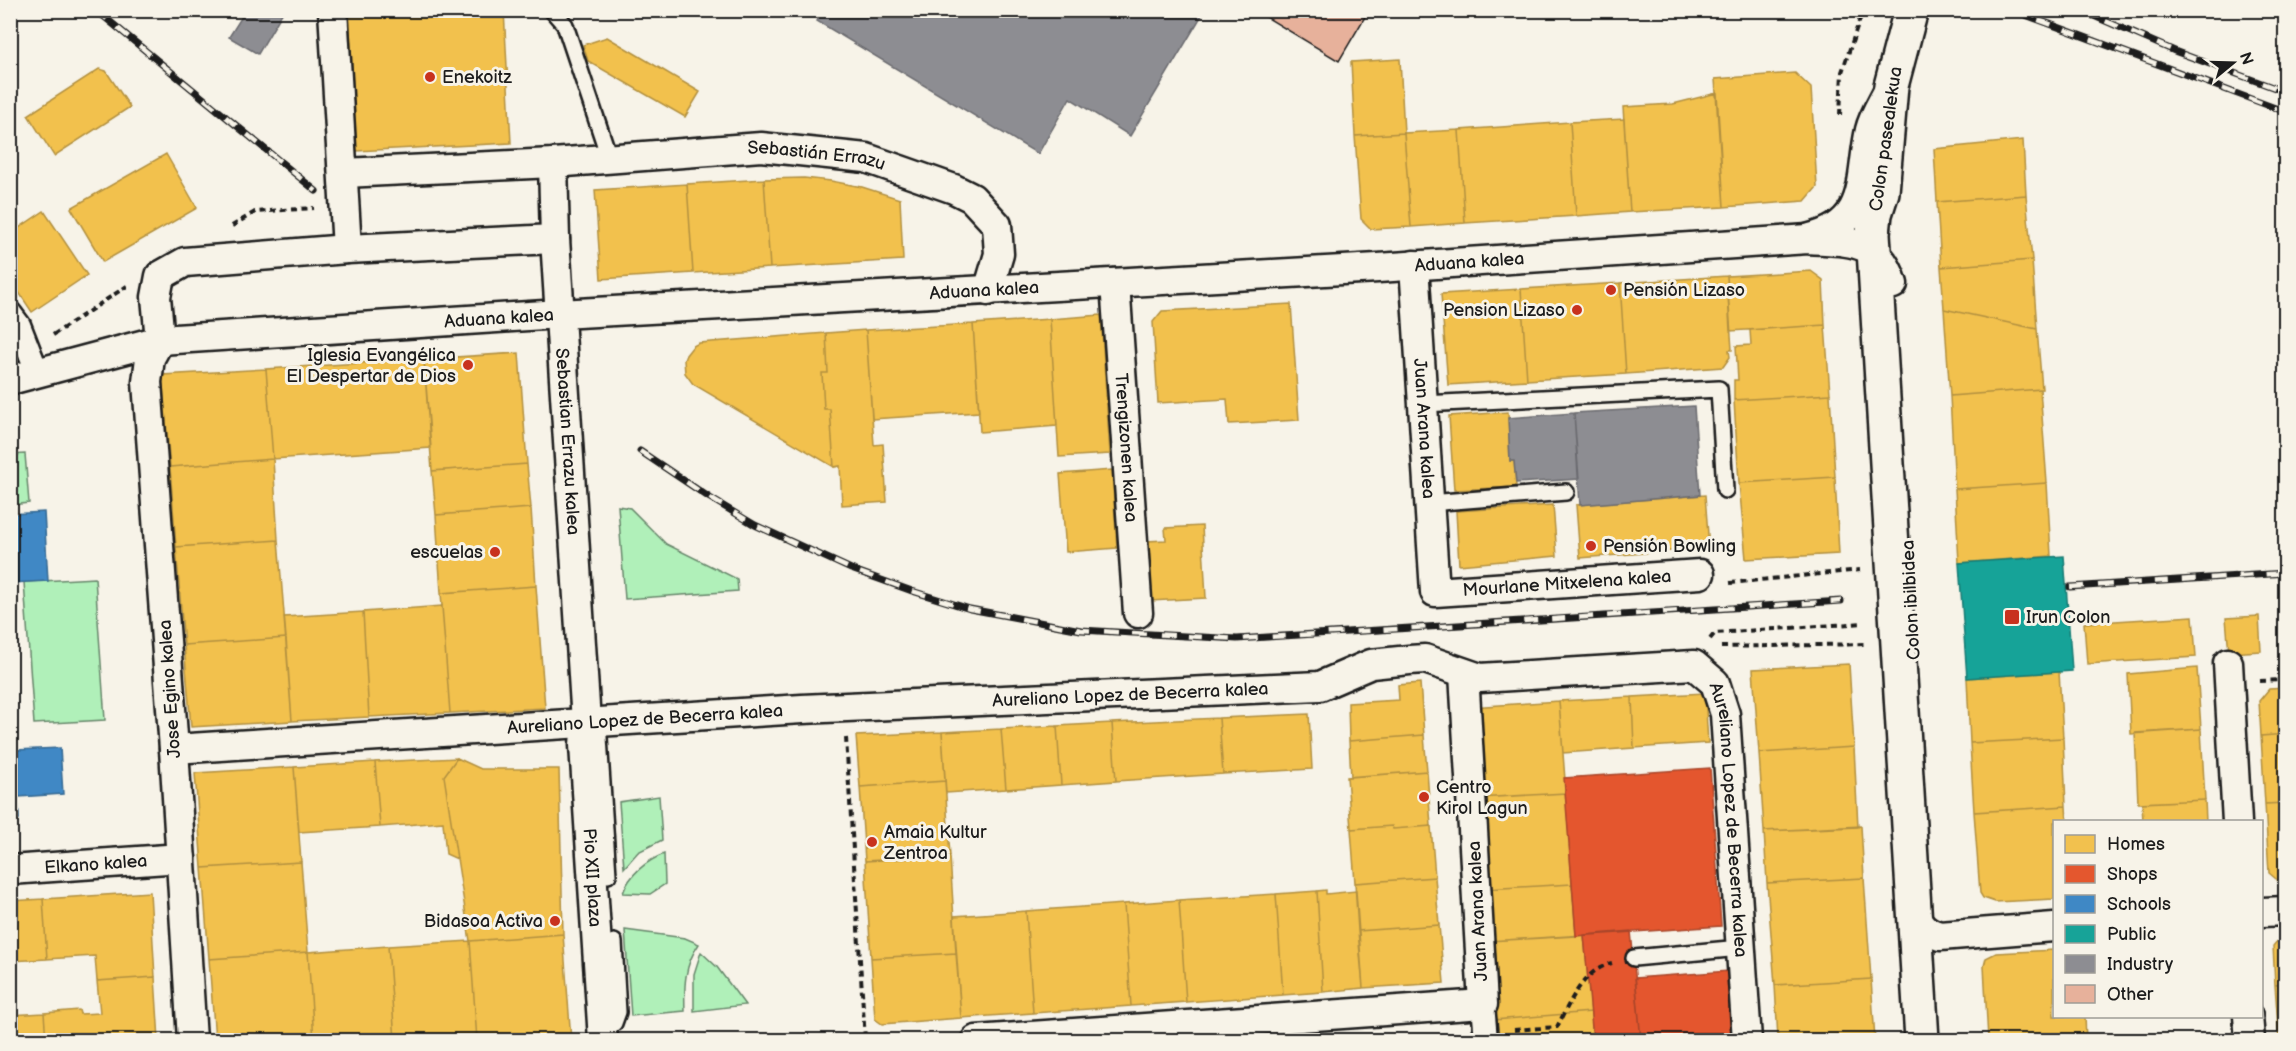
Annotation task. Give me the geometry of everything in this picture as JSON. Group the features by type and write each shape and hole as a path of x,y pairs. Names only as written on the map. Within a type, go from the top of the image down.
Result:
{"main road":[{"name":"Colon pasealekua","path":"1873,242 1875,214 1882,192 1886,160 1891,86 1911,10"},
{"name":"Colon ibilbidea","path":"1886,160 1923,922 1922,1041"},
{"name":"Colon ibilbidea","path":"1873,242 1896,622 1923,922 1938,1041"}],"street":[{"path":"333,10 347,249"},
{"name":"Aduana kalea","path":"1808,239 1833,230 1844,221 1856,205 1863,186 1870,128 1891,86"},
{"name":"Sebastián Errazu","path":"553,163 761,147 866,158 954,189 972,198 997,225 999,254 988,291"},
{"path":"344,173 553,163"},
{"name":"Sebastian Errazu kalea","path":"553,163 560,314 592,722"},
{"path":"160,340 156,297 160,276 185,262 347,249 555,239"},
{"name":"Aduana kalea","path":"10,380 160,340 560,314 1414,265 1808,239 1873,242"},
{"path":"1873,242 1893,284"},
{"name":"Juan Arana kalea","path":"1414,265 1435,592"},
{"name":"Trengizonen kalea","path":"1115,283 1138,613"},
{"path":"10,313 19,325 38,374"},
{"name":"Jose Egino kalea","path":"160,340 150,358 147,382 174,749 192,1041"},
{"name":"Mourlane Mitxelena kalea","path":"1435,592 1700,574"},
{"name":"Aureliano Lopez de Becerra kalea","path":"174,749 845,707 1320,686 1371,664 1425,659 1480,678 1698,656 1715,683 1725,714 1747,1041"},
{"path":"2228,663 2237,820"},
{"name":"Juan Arana kalea","path":"1455,670 1486,1041"},
{"name":"Pio XII plaza","path":"592,722 584,745 602,1036"},
{"name":"Elkano kalea","path":"10,870 181,858"},
{"path":"2263,912 2286,911"},
{"path":"1923,922 1940,936 2053,927"},
{"path":"976,1041 1483,1004"},
{"path":"2248,1018 2250,1041"}],"lane":[{"path":"552,10 565,25 609,157"},
{"path":"1423,404 1719,389 1725,490"},
{"path":"1429,503 1566,492"},
{"name":"Pio XII plaza","path":"592,722 608,875"},
{"name":"Pio XII plaza","path":"602,1036 614,1023 618,1012 614,942"},
{"path":"1634,958 1740,948"}],"path":[{"path":"1842,72 1863,10"},
{"path":"1743,581 1843,572"},
{"path":"1698,656 1714,633 1896,622"},
{"path":"1698,656 1848,644"},
{"path":"845,707 866,1041"},
{"path":"1521,1030 1557,1027 1576,990 1601,966 1634,958"}],"green space":[{"path":"25,454 29,503 11,505 11,455"},
{"path":"618,506 630,508 666,544 737,579 738,591 625,599"},
{"path":"95,578 105,720 34,724 24,582"},
{"path":"659,796 662,840 638,852 624,868 619,802"},
{"path":"664,854 665,884 650,894 623,893 629,880 639,869"},
{"path":"625,930 685,938 699,944 688,968 685,985 685,1011 631,1016"},
{"path":"701,952 717,967 745,1005 694,1011 694,974"}],"building: Homes":[{"name":"Enekoitz","path":"349,10 504,10 511,143 356,151"},
{"path":"607,37 700,92 685,117 588,61 583,45"},
{"path":"1400,59 1404,133 1355,136 1351,62"},
{"path":"99,69 106,71 130,107 54,156 28,115"},
{"path":"1795,73 1811,88 1817,187 1805,201 1724,207 1715,79"},
{"path":"1717,93 1724,207 1630,212 1623,107 1673,104"},
{"path":"1624,119 1630,212 1576,216 1570,122"},
{"path":"1570,122 1576,216 1465,223 1459,130"},
{"path":"1459,130 1465,223 1411,227 1404,133"},
{"path":"1404,133 1411,227 1371,229 1361,219 1355,136"},
{"path":"2023,140 2026,195 1937,202 1934,149"},
{"path":"166,154 197,208 103,262 71,208"},
{"path":"804,178 862,187 900,199 903,260 770,268 764,179"},
{"path":"764,179 770,268 693,273 687,184"},
{"path":"687,184 693,273 601,279 595,190"},
{"path":"2026,195 2032,260 1941,267 1937,202"},
{"path":"44,211 87,275 32,312 10,279 10,234"},
{"path":"2032,260 2037,329 1944,309 1941,267"},
{"path":"1811,271 1823,280 1825,325 1730,331 1727,276"},
{"path":"1727,276 1732,350 1729,350 1730,357 1723,367 1626,374 1620,283"},
{"path":"1620,283 1626,374 1527,380 1521,289"},
{"path":"1521,289 1527,380 1448,385 1441,294"},
{"path":"1291,304 1299,420 1229,424 1227,399 1158,403 1153,322 1162,311"},
{"path":"1944,309 2037,329 2042,389 1950,396"},
{"path":"1101,315 1110,454 1059,457 1050,319"},
{"path":"1050,319 1057,426 980,432 973,324"},
{"path":"973,324 979,412 872,419 866,330"},
{"path":"1825,325 1830,394 1734,400 1734,380 1738,380 1736,346 1751,345 1750,330"},
{"path":"866,330 874,445 883,444 887,502 842,505 840,466 834,467 830,409 824,409 822,373 828,373 826,333"},
{"path":"826,333 828,373 822,373 824,409 830,409 834,467 693,384 685,373 686,355 693,346 699,343"},
{"path":"519,353 527,464 432,471 424,359"},
{"path":"424,359 431,448 273,459 266,369"},
{"path":"266,369 273,459 170,467 162,375"},
{"path":"2040,389 2047,483 1955,489 1950,396"},
{"path":"1830,394 1835,477 1739,483 1734,400"},
{"path":"1508,412 1510,461 1514,461 1516,487 1454,490 1449,416"},
{"path":"273,459 278,540 176,547 170,467"},
{"path":"527,464 531,508 436,515 432,471"},
{"path":"1112,470 1117,548 1066,552 1060,474"},
{"path":"1835,477 1839,554 1746,559 1739,483"},
{"path":"2047,483 2051,556 1959,563 1955,489"},
{"path":"1705,495 1709,548 1580,558 1576,505"},
{"path":"1553,505 1557,556 1459,565 1456,511"},
{"path":"531,508 536,586 441,593 436,515"},
{"path":"1202,526 1206,598 1150,601 1146,541 1166,540 1165,528"},
{"path":"278,540 286,638 184,645 176,547"},
{"path":"536,586 545,708 450,713 441,593"},
{"path":"442,606 450,713 369,717 363,612"},
{"path":"363,612 369,717 292,721 284,617"},
{"path":"2193,616 2196,657 2087,664 2084,623"},
{"path":"2259,616 2261,651 2229,653 2226,618"},
{"path":"286,638 292,721 191,727 184,645"},
{"path":"1849,664 1854,747 1759,753 1753,669"},
{"path":"2197,668 2201,729 2131,734 2128,674"},
{"path":"2059,672 2063,738 1970,743 1967,678"},
{"path":"1420,683 1424,735 1349,741 1348,703 1399,700 1398,685"},
{"path":"2286,688 2286,734 2261,736 2259,701 2269,689"},
{"path":"1705,693 1708,743 1634,748 1632,697"},
{"path":"1632,697 1634,748 1563,753 1559,701"},
{"path":"1559,701 1566,793 1478,798 1471,707"},
{"path":"1309,714 1312,769 1223,774 1219,718"},
{"path":"1219,718 1223,774 1116,781 1112,723"},
{"path":"1112,723 1116,781 1061,785 1057,726"},
{"path":"1057,726 1061,785 1006,789 1001,729"},
{"path":"1001,729 1006,789 946,793 942,732"},
{"path":"2201,729 2205,800 2138,803 2135,733"},
{"path":"942,732 945,781 860,787 856,736"},
{"path":"2286,734 2286,803 2265,804 2261,736"},
{"path":"1424,735 1427,771 1351,777 1349,741"},
{"path":"2063,738 2066,806 1974,812 1970,743"},
{"path":"1854,747 1858,827 1764,831 1759,753"},
{"path":"457,758 481,769 559,769 563,934 470,941 444,776"},
{"path":"457,758 444,776 457,859 446,854 443,822 380,827 375,762"},
{"path":"375,762 380,827 299,832 294,767"},
{"path":"294,767 301,862 202,868 195,773"},
{"path":"1427,771 1431,826 1351,829 1347,777"},
{"path":"945,781 950,856 865,861 860,787"},
{"path":"1566,793 1572,884 1485,889 1478,798"},
{"path":"2205,800 2206,820 2143,820 2142,803"},
{"path":"2286,803 2286,884 2282,884 2269,873 2265,804"},
{"path":"2066,806 2067,820 2053,820 2053,899 1995,902 1983,898 1980,893 1974,812"},
{"path":"1392,826 1393,829 1431,826 1435,877 1355,883 1351,829"},
{"path":"1861,826 1864,878 1767,883 1764,831"},
{"path":"950,856 956,953 871,958 865,861"},
{"path":"301,862 308,952 209,959 202,868"},
{"path":"1435,877 1439,925 1358,931 1355,883"},
{"path":"1864,878 1871,979 1775,985 1767,883"},
{"path":"1572,884 1576,936 1489,941 1485,889"},
{"path":"1326,890 1326,894 1356,891 1363,988 1323,992 1317,891"},
{"path":"1317,891 1323,992 1283,995 1276,894"},
{"path":"150,892 155,977 97,981 95,956 47,959 43,899"},
{"path":"1276,894 1283,995 1186,1002 1179,900"},
{"path":"43,899 47,959 10,961 10,901"},
{"path":"1179,900 1186,1002 1131,1006 1124,904"},
{"path":"1124,904 1131,1006 1033,1013 1026,911"},
{"path":"1026,911 1033,1013 961,1018 954,916"},
{"path":"1439,925 1444,983 1363,988 1358,931"},
{"path":"2284,933 2286,984 2275,985 2273,946"},
{"path":"563,934 571,1040 477,1040 470,941"},
{"path":"1584,935 1591,1012 1494,1020 1489,941"},
{"path":"470,941 477,1040 395,1040 388,946"},
{"path":"388,946 395,1040 314,1040 308,952"},
{"path":"2053,950 2053,1018 2085,1018 2086,1040 1988,1040 1984,966 1986,958 1996,953"},
{"path":"308,952 314,1040 215,1040 209,959"},
{"path":"956,953 961,1018 882,1024 875,1019 871,958"},
{"path":"155,977 159,1040 46,1040 44,1013 79,1010 80,1014 100,1013 97,981"},
{"path":"1871,979 1875,1040 1778,1040 1775,985"},
{"path":"2286,984 2286,1040 2279,1040 2275,985"},
{"path":"1591,1012 1593,1040 1496,1040 1494,1020"},
{"path":"44,1013 46,1040 10,1040 10,1015"}],"building: Shops":[{"path":"1710,768 1721,926 1576,936 1564,778"},
{"path":"1631,931 1641,1040 1593,1040 1584,935"},
{"path":"1729,971 1735,1040 1641,1040 1635,978"}],"building: Schools":[{"path":"44,512 48,581 10,583 10,514"},
{"path":"10,670 15,750 60,748 63,794 18,797 19,819 10,819"}],"building: Public":[{"name":"Irun Colon","path":"2064,556 2072,671 1967,678 1959,563"}],"building: Industry":[{"path":"246,10 284,10 258,54 229,37"},
{"path":"823,10 1205,10 1130,136 1070,98 1038,154 817,21"},
{"path":"1694,406 1700,495 1580,505 1574,413"},
{"path":"1574,413 1579,479 1516,483 1514,461 1510,461 1508,418"}],"building: Other":[{"path":"1259,10 1369,10 1339,61 1258,12"}],"railway":[{"path":"96,10 316,191"},
{"path":"2012,10 2286,112"},
{"path":"2080,10 2177,52 2286,92"},
{"path":"640,451 755,525 851,569 970,609 1081,630 1237,639 1841,601"},
{"path":"2070,587 2286,573"}],"place":[{"name":"Enekoitz","path":"430,77"},
{"name":"Pensión Lizaso","path":"1611,290"},
{"name":"Pension Lizaso","path":"1577,310"},
{"name":"Iglesia Evangélica El Despertar de Dios","path":"468,365"},
{"name":"Pensión Bowling","path":"1591,546"},
{"name":"escuelas","path":"495,552"},
{"name":"Irun Colon","path":"2012,617"},
{"name":"Centro Kirol Lagun","path":"1424,797"},
{"name":"Amaia Kultur Zentroa","path":"872,842"},
{"name":"Bidasoa Activa","path":"555,921"}]}
